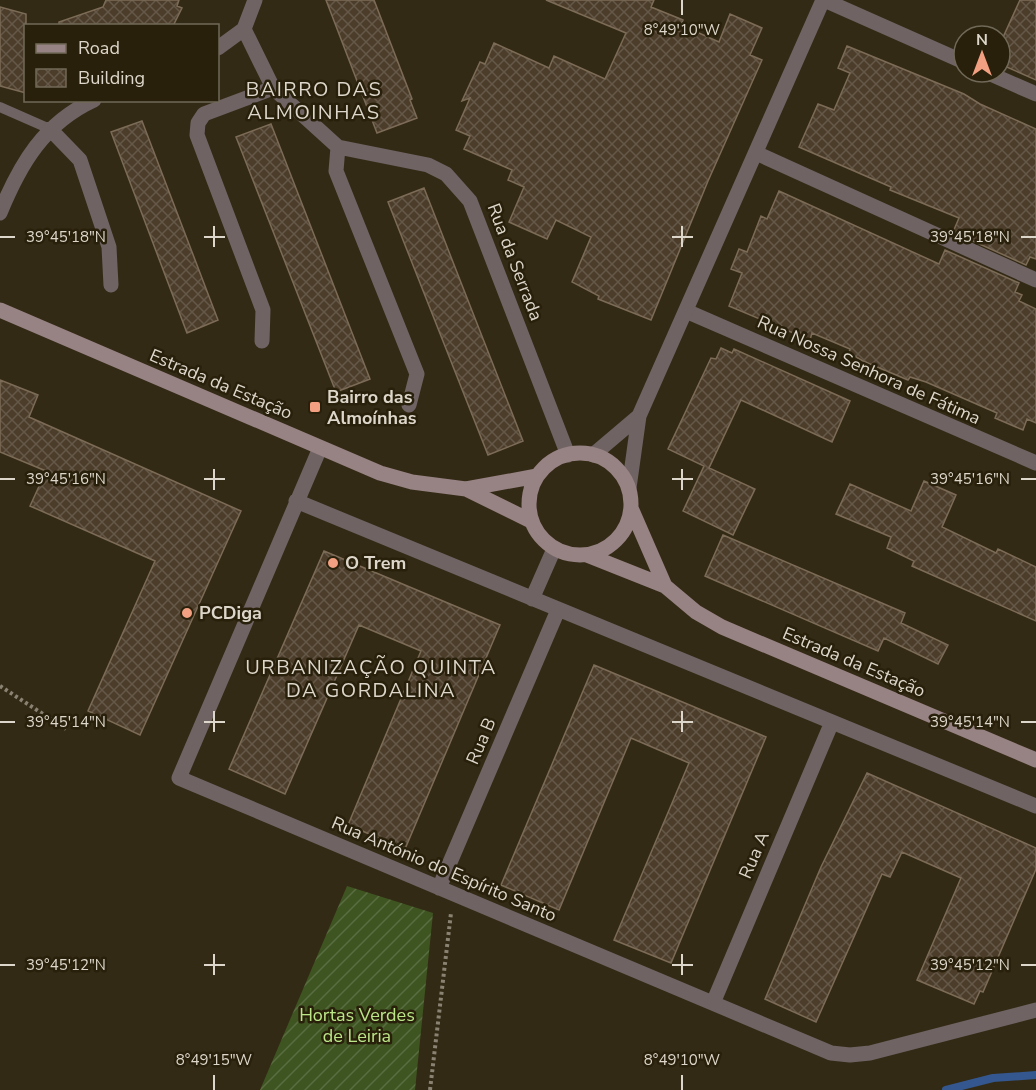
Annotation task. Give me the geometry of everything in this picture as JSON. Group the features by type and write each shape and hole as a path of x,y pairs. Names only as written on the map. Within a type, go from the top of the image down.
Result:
{"main road":[{"name":"Estrada da Estação","path":"0,309 380,473 412,482 466,489 537,476 549,464 568,455"},
{"path":"568,455 593,455 614,466 629,488"},
{"path":"531,521 529,506 531,490 537,476"},
{"name":"Estrada da Estação","path":"629,488 631,508 665,586"},
{"name":"Estrada da Estação","path":"466,489 531,521 538,533 554,549 572,555 587,555 603,550 617,539 627,525 631,508"},
{"name":"Estrada da Estação","path":"587,555 665,586 696,612 722,627 1036,760"}],"street":[{"path":"629,488 639,417 824,0 952,57"},
{"path":"219,47 244,29 253,5"},
{"path":"244,29 273,88 338,147 336,171 417,374 409,405"},
{"path":"1012,83 1036,94"},
{"path":"262,341 263,310 197,135 198,123 204,114 273,88"},
{"path":"0,213 22,164 50,129 91,102"},
{"path":"50,129 80,160 109,247 111,285"},
{"name":"Rua da Serrada","path":"338,147 360,149 428,165 446,174 470,201 568,455"},
{"path":"756,153 1036,280"},
{"name":"Rua Nossa Senhora de Fátima","path":"686,311 1036,463"},
{"path":"593,455 639,417"},
{"name":"Rua António do Espírito Santo","path":"320,447 179,778 831,1053 850,1055 870,1053 1036,1010"},
{"path":"296,501 1036,806"},
{"path":"532,599 554,549"},
{"name":"Rua B","path":"446,891 558,610"},
{"name":"Rua A","path":"713,1003 832,722"}],"lane":[{"path":"0,107 50,129"}],"path":[{"path":"0,686 66,729"},
{"path":"430,1090 446,891"}],"green space":[{"name":"Hortas Verdes de Leiria","path":"347,886 433,913 415,1090 260,1090"}],"building":[{"path":"106,0 179,0 177,6 182,8 174,24 59,24 59,22 103,7"},
{"path":"326,0 374,0 412,99 410,100 417,118 377,133"},
{"path":"546,0 654,0 651,7 683,20 681,25 719,42 730,14 762,28 750,55 762,60 708,181 651,320 598,299 599,296 572,282 591,237 556,220 547,239 509,222 524,187 508,180 512,170 464,149 470,136 456,130 470,98 462,101 480,62 485,64 494,43 549,68 554,56 605,79 626,33"},
{"path":"1020,0 1036,0 1036,80 1012,69 1012,24 1009,24"},
{"path":"0,7 26,14 26,24 24,24 24,92 0,86"},
{"path":"847,46 964,94 980,104 1036,129 1036,259 1030,257 1026,265 953,232 959,218 890,190 891,187 799,147 818,104 834,110 850,73 838,68"},
{"path":"142,121 218,320 187,333 111,132"},
{"path":"271,124 370,379 336,392 236,137"},
{"path":"424,188 523,441 488,455 388,202"},
{"path":"779,191 939,264 945,250 1019,283 1015,292 1022,295 1019,301 1036,309 1036,423 1027,419 1023,430 995,418 997,413 926,382 910,377 908,380 863,361 849,353 850,349 812,333 810,340 729,306 742,273 731,269 739,249 747,252 761,216 767,219"},
{"path":"721,348 732,353 734,349 850,401 832,442 741,400 709,468 755,489 733,535 683,511 704,466 668,449 711,358 716,359"},
{"path":"0,380 38,395 29,417 241,511 140,735 88,711 155,561 30,506 46,471 0,452"},
{"path":"924,481 956,495 942,527 996,553 998,549 1036,567 1036,621 912,566 914,561 887,548 891,537 836,514 850,484 911,511"},
{"path":"723,535 905,613 901,623 948,645 938,664 884,638 878,651 705,576"},
{"path":"324,551 500,625 405,849 348,825 421,651 359,625 285,794 229,769"},
{"path":"594,665 766,737 671,963 614,940 689,763 631,738 559,910 501,885"},
{"path":"867,773 1036,848 1036,869 983,992 980,991 974,1004 917,980 961,878 902,852 890,877 882,874 816,1022 765,999 821,867"}],"waterway":[{"path":"946,1090 993,1078 1036,1075"}],"place":[{"name":"Bairro das Almoínhas","path":"315,407"},
{"name":"O Trem","path":"333,563"},
{"name":"PCDiga","path":"187,613"}],"district":[{"name":"BAIRRO DAS ALMOINHAS","path":"314,100"},
{"name":"URBANIZAÇÃO QUINTA DA GORDALINA","path":"371,678"}]}
